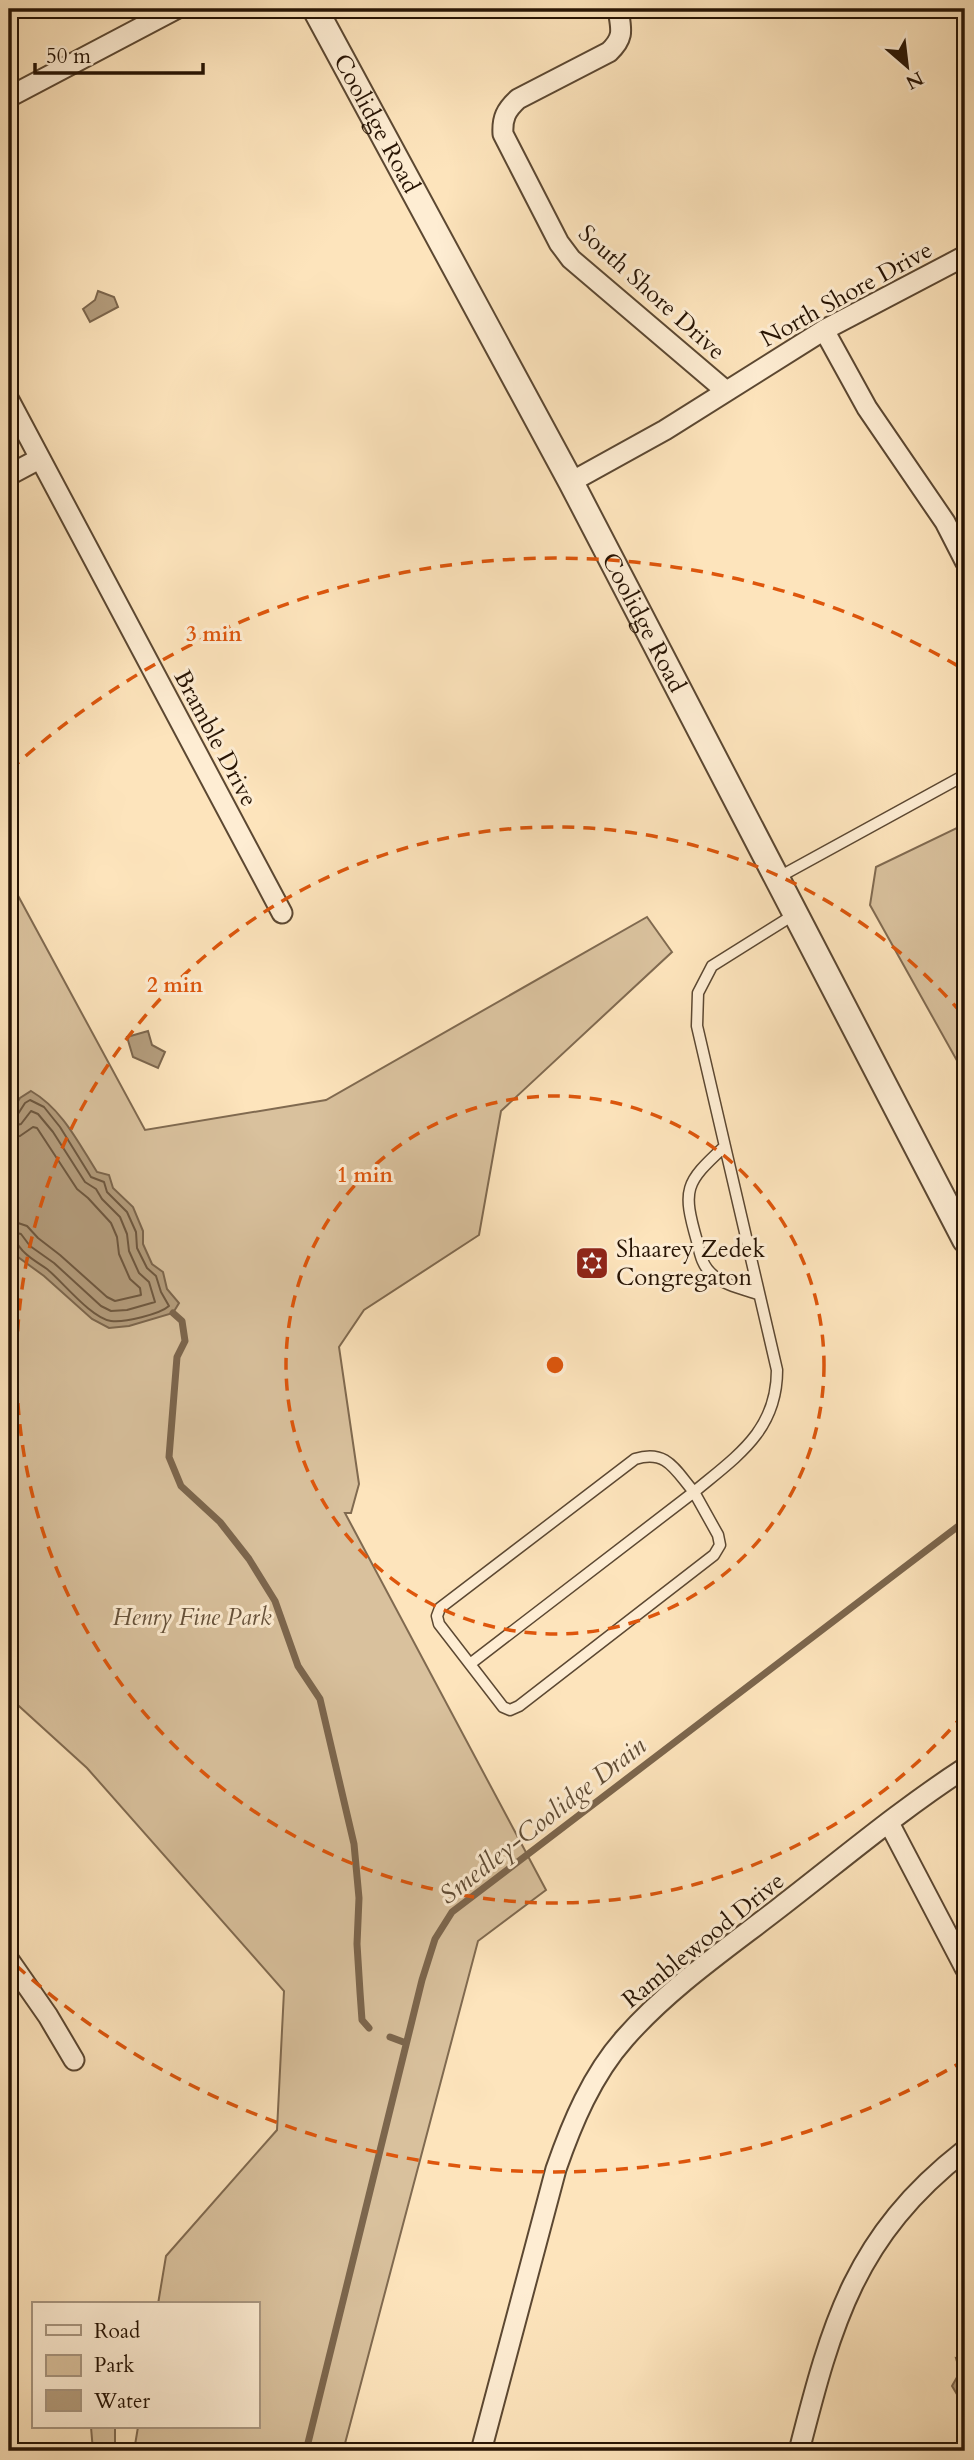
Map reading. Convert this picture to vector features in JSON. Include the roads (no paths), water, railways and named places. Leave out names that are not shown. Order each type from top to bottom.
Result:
[{"type":"street","points":[[9,97],[176,9]]},
{"type":"street","name":"Coolidge Road","points":[[316,9],[570,482],[965,1240]]},
{"type":"street","name":"South Shore Drive","points":[[618,9],[621,33],[617,44],[609,52],[518,99],[508,108],[502,120],[503,134],[559,243],[571,259],[726,391]]},
{"type":"street","name":"North Shore Drive","points":[[570,482],[665,430],[824,330],[965,256]]},
{"type":"street","points":[[824,330],[867,408],[945,522],[965,561]]},
{"type":"street","name":"Bramble Drive","points":[[9,400],[282,913]]},
{"type":"street","points":[[9,475],[39,459]]},
{"type":"street","name":"Ramblewood Drive","points":[[481,2451],[556,2169],[569,2131],[589,2090],[623,2039],[681,1984],[965,1768]]},
{"type":"street","points":[[890,1823],[965,1968]]},
{"type":"street","points":[[9,1960],[74,2060]]},
{"type":"street","points":[[799,2451],[837,2316],[869,2253],[918,2190],[965,2150]]},
{"type":"lane","points":[[778,878],[965,775]]},
{"type":"lane","points":[[470,1664],[694,1492],[757,1436],[771,1412],[777,1391],[777,1370],[697,1026],[698,993],[712,966],[795,913]]},
{"type":"lane","points":[[724,1147],[697,1172],[688,1190],[688,1209],[703,1263],[719,1279],[758,1294]]},
{"type":"lane","points":[[650,1455],[666,1459],[694,1492],[718,1535],[720,1545],[714,1555],[519,1706],[510,1710],[503,1707],[439,1624],[437,1616],[440,1608],[635,1459],[650,1455]]},
{"type":"water","points":[[98,291],[114,297],[118,307],[90,322],[83,309],[95,300]]},
{"type":"water","points":[[148,1031],[152,1045],[165,1052],[158,1068],[133,1057],[127,1037]]},
{"type":"water","points":[[31,1091],[52,1107],[97,1172],[109,1175],[113,1188],[133,1207],[143,1231],[143,1244],[152,1264],[163,1272],[167,1289],[179,1303],[173,1313],[129,1326],[109,1328],[92,1319],[44,1276],[18,1257],[9,1242],[9,1116],[20,1098]]},
{"type":"water","points":[[956,2358],[965,2360],[965,2397],[958,2396],[952,2386],[960,2372]]},
{"type":"waterway","points":[[173,1313],[182,1321],[185,1341],[177,1357],[169,1457],[181,1486],[220,1522],[249,1559],[275,1601],[298,1666],[320,1699],[354,1844],[359,1898],[357,1944],[362,2020],[369,2028]]},
{"type":"waterway","name":"Smedley-Coolidge Drain","points":[[306,2451],[422,1980],[435,1939],[452,1912],[965,1521]]},
{"type":"waterway","points":[[390,2037],[406,2043]]},
{"type":"place","name":"Shaarey Zedek Congregaton","points":[[592,1263]]},
{"type":"park label","name":"Henry Fine Park","points":[[192,1617]]}]
